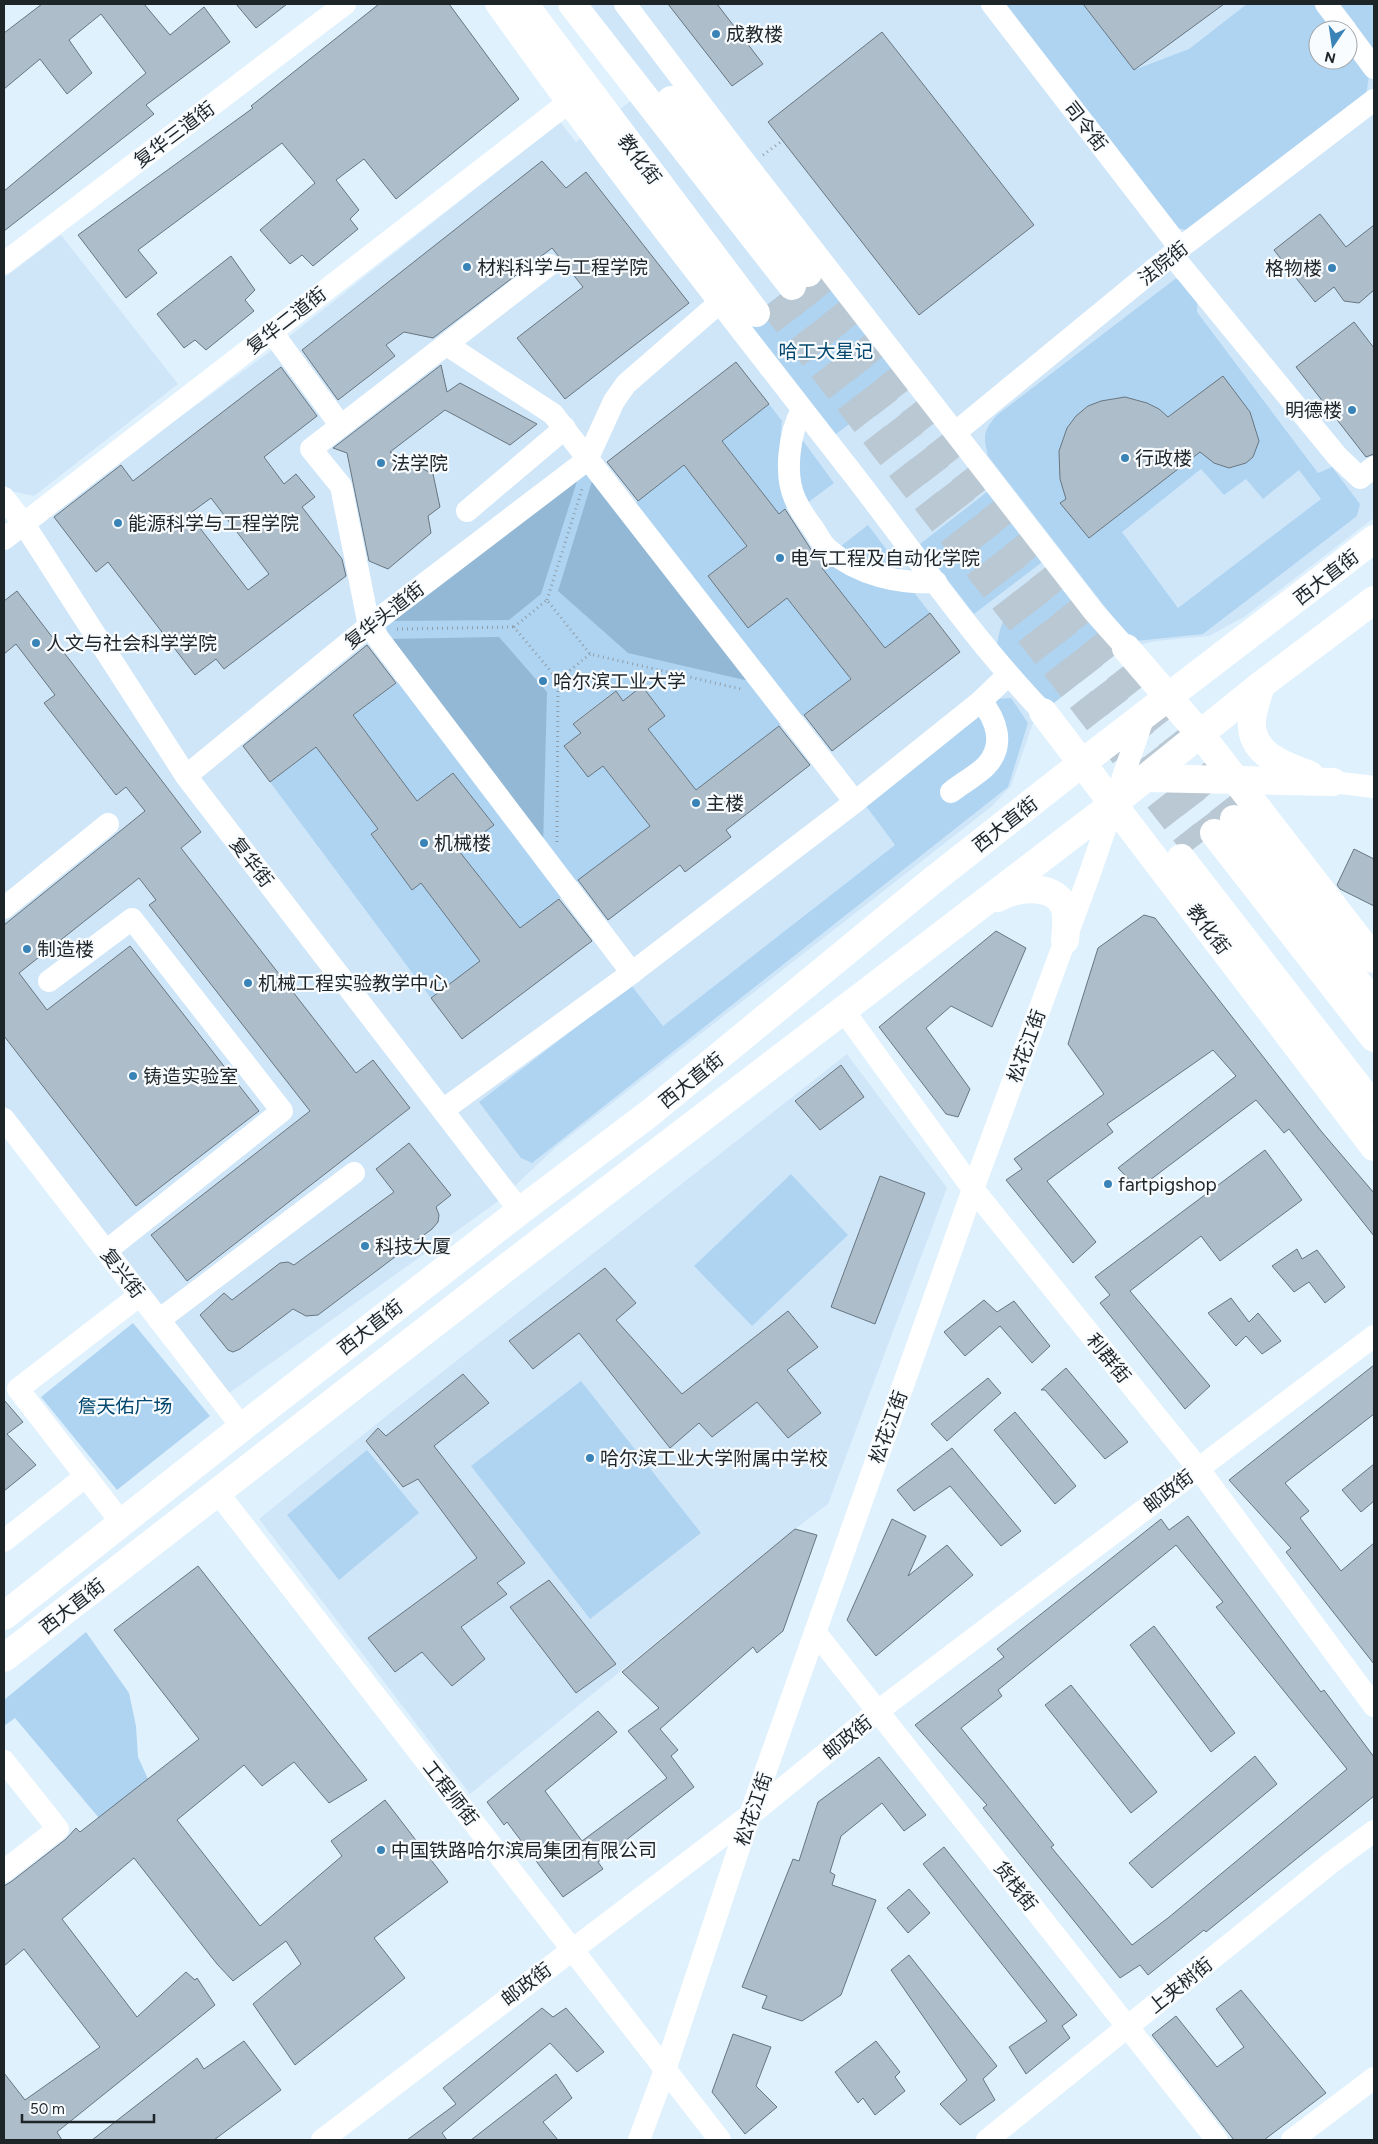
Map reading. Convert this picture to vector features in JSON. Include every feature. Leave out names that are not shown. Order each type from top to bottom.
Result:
[{"type":"main road","name":"教化街","points":[[524,4],[782,293]]},
{"type":"main road","name":"教化街","points":[[540,4],[782,293]]},
{"type":"main road","points":[[572,4],[782,293]]},
{"type":"main road","points":[[594,4],[782,293]]},
{"type":"main road","name":"西大直街","points":[[4,1616],[121,1522],[520,1210],[650,1113],[932,881],[1082,763],[1374,539]]},
{"type":"main road","name":"西大直街","points":[[4,1658],[218,1494],[511,1264],[844,1011],[1113,804],[1261,685],[1374,600]]},
{"type":"main road","points":[[1126,648],[1201,734],[1374,959]]},
{"type":"main road","points":[[1261,685],[1252,720],[1252,731],[1261,749],[1278,763],[1333,782]]},
{"type":"main road","name":"教化街","points":[[1043,712],[1374,1147]]},
{"type":"main road","points":[[1146,778],[1333,782]]},
{"type":"main road","name":"教化街","points":[[1206,839],[1374,1107]]},
{"type":"main road","points":[[1206,839],[1374,1004]]},
{"type":"main road","points":[[1206,839],[1374,1038]]},
{"type":"main road","points":[[1206,839],[1374,1080]]},
{"type":"main road","points":[[968,915],[1007,893],[1026,888],[1040,890],[1051,893],[1060,899],[1067,922],[1065,940]]},
{"type":"street","name":"复华三道街","points":[[4,264],[345,4]]},
{"type":"street","points":[[496,4],[719,303],[1008,675],[1043,712]]},
{"type":"street","points":[[624,4],[1094,612],[1126,648]]},
{"type":"street","name":"司令街","points":[[992,4],[1176,252],[1337,456],[1360,478],[1374,467]]},
{"type":"street","points":[[1326,4],[1338,20]]},
{"type":"street","points":[[1358,46],[1374,68]]},
{"type":"street","name":"法院街","points":[[956,432],[1176,252],[1374,100]]},
{"type":"street","name":"复华二道街","points":[[4,539],[568,102]]},
{"type":"street","points":[[549,266],[311,449],[341,486],[369,626],[632,973]]},
{"type":"street","points":[[587,460],[614,401],[626,384],[719,303]]},
{"type":"street","points":[[271,331],[341,426]]},
{"type":"street","points":[[447,345],[553,414],[587,460],[856,802]]},
{"type":"street","points":[[802,410],[794,424],[790,448],[790,471],[794,497],[803,515],[828,549],[853,566],[874,575],[919,583],[936,582]]},
{"type":"street","points":[[467,511],[565,428]]},
{"type":"street","name":"复华头道街","points":[[186,776],[369,626],[587,460]]},
{"type":"street","points":[[500,483],[524,508]]},
{"type":"street","name":"复华街","points":[[4,498],[24,524],[186,776],[520,1210]]},
{"type":"street","points":[[443,1110],[632,973],[856,802],[981,701],[1008,675]]},
{"type":"street","points":[[950,792],[986,766],[996,745],[996,724],[992,714],[981,701]]},
{"type":"street","name":"松花江街","points":[[639,2140],[666,2070],[750,1815],[1144,716]]},
{"type":"street","points":[[1333,782],[1374,787]]},
{"type":"street","points":[[4,908],[108,824]]},
{"type":"street","points":[[50,982],[132,919],[282,1111],[106,1250]]},
{"type":"street","name":"利群街","points":[[844,1011],[973,1189],[1198,1468],[1374,1706]]},
{"type":"street","name":"复兴街","points":[[4,1119],[242,1427]]},
{"type":"street","points":[[159,1320],[354,1173]]},
{"type":"street","points":[[121,1522],[18,1389],[140,1295]]},
{"type":"street","name":"邮政街","points":[[322,2140],[750,1815],[878,1712],[1374,1336]]},
{"type":"street","points":[[4,1540],[86,1476]]},
{"type":"street","name":"工程师街","points":[[218,1494],[720,2140]]},
{"type":"street","name":"货栈街","points":[[815,1632],[1216,2140]]},
{"type":"street","points":[[4,1761],[58,1829],[4,1871]]},
{"type":"street","name":"上夹树街","points":[[987,2140],[1332,1862],[1374,1831]]},
{"type":"street","points":[[1292,2140],[1374,2078]]},
{"type":"path","points":[[369,626],[387,630],[514,626],[547,600],[587,473],[587,460]]},
{"type":"path","points":[[547,600],[590,654],[774,696]]},
{"type":"path","points":[[514,626],[558,680],[556,872]]},
{"type":"path","points":[[558,680],[590,654]]},
{"type":"shaded area","name":"哈尔滨工业大学","points":[[556,4],[1374,4],[1374,518],[1244,617],[1209,636],[1156,641],[1126,648],[1112,657],[1046,709],[1033,723],[1011,786],[991,807],[556,1147],[500,1200],[225,1396],[4,1105],[4,545],[272,350],[560,122],[576,142],[632,100]]},
{"type":"shaded area","points":[[61,235],[178,384],[34,496],[10,491],[4,484],[4,278]]},
{"type":"shaded area","points":[[579,475],[541,594],[509,620],[386,621]]},
{"type":"shaded area","points":[[594,475],[762,684],[628,653],[558,591]]},
{"type":"shaded area","points":[[499,637],[547,692],[543,848],[388,639]]},
{"type":"shaded area","name":"哈尔滨工业大学附属中学校","points":[[847,1054],[947,1188],[828,1504],[470,1794],[259,1519],[390,1413]]},
{"type":"green space","points":[[996,4],[1083,4],[1134,70],[1189,49],[1247,4],[1315,4],[1327,20],[1308,20],[1308,70],[1358,70],[1358,61],[1369,76],[1366,96],[1187,230],[1168,226]]},
{"type":"green space","points":[[1337,4],[1374,4],[1374,56],[1358,34],[1358,20],[1348,20]]},
{"type":"green space","name":"哈工大星记","points":[[817,266],[906,380],[835,435],[746,321]]},
{"type":"green space","points":[[1175,279],[1186,280],[1198,289],[1197,312],[1318,473],[1332,467],[1360,504],[1357,516],[1203,634],[1136,641],[1126,634],[988,456],[985,434],[997,415]],"holes":[[[1201,469],[1224,495],[1246,479],[1263,499],[1299,470],[1321,499],[1178,608],[1122,532]]]},
{"type":"green space","points":[[769,404],[782,421],[779,456],[787,508],[779,514],[722,441]]},
{"type":"green space","points":[[801,438],[834,483],[806,504],[799,474]]},
{"type":"green space","points":[[684,465],[747,546],[708,576],[748,628],[787,598],[851,679],[800,718],[635,503]]},
{"type":"green space","points":[[587,473],[788,719],[688,797],[687,779],[648,729],[665,716],[642,686],[623,701],[615,691],[573,723],[581,733],[588,777],[603,766],[642,816],[658,820],[572,885],[388,639],[386,621]]},
{"type":"green space","points":[[992,488],[1045,560],[974,614],[920,544]]},
{"type":"green space","points":[[868,525],[905,574],[871,564],[848,552],[841,546]]},
{"type":"green space","points":[[829,562],[913,591],[930,613],[885,648],[822,568]]},
{"type":"green space","points":[[1047,589],[1068,591],[1113,651],[1112,657],[1050,706],[997,645],[1006,615],[1018,601],[1026,596]]},
{"type":"green space","points":[[402,679],[567,893],[520,928],[459,851],[494,825],[453,773],[417,801],[353,715]]},
{"type":"green space","points":[[1011,698],[1028,723],[1008,787],[532,1163],[521,1158],[479,1102],[631,985],[663,1026],[895,845],[866,806],[995,699]]},
{"type":"green space","points":[[316,747],[378,829],[371,835],[412,890],[421,883],[480,961],[431,998],[270,782]]},
{"type":"green space","points":[[791,1174],[848,1235],[752,1326],[694,1266]]},
{"type":"green space","name":"詹天佑广场","points":[[133,1323],[210,1416],[117,1490],[41,1397]]},
{"type":"green space","points":[[581,1381],[701,1533],[590,1619],[471,1466]]},
{"type":"green space","points":[[367,1450],[419,1513],[339,1580],[287,1515]]},
{"type":"green space","points":[[86,1632],[129,1693],[136,1726],[138,1757],[148,1779],[99,1818],[15,1718],[4,1726],[4,1700]]},
{"type":"building","points":[[42,4],[144,4],[170,35],[204,7],[230,42],[146,105],[154,114],[4,231],[4,191],[146,73],[101,14],[69,40],[92,73],[67,94],[40,59],[4,89],[4,33]]},
{"type":"building","points":[[236,4],[287,4],[256,28]]},
{"type":"building","points":[[379,4],[449,4],[519,99],[396,199],[364,159],[336,180],[359,210],[350,219],[358,229],[313,266],[302,255],[290,264],[260,230],[315,183],[282,143],[138,250],[157,273],[126,298],[78,235],[253,108],[251,106]]},
{"type":"building","name":"成教楼","points":[[668,4],[717,4],[763,64],[732,86]]},
{"type":"building","points":[[1083,4],[1224,4],[1134,70]]},
{"type":"building","points":[[882,32],[1034,225],[919,315],[768,122]]},
{"type":"building","name":"材料科学与工程学院","points":[[542,161],[566,188],[586,172],[689,303],[565,399],[517,338],[583,287],[552,248],[433,338],[404,332],[386,345],[395,356],[338,400],[302,350]]},
{"type":"building","name":"格物楼","points":[[1320,214],[1346,247],[1374,225],[1374,290],[1359,303],[1344,301],[1334,287],[1315,302],[1274,250]]},
{"type":"building","points":[[231,256],[255,290],[245,300],[254,311],[206,350],[195,340],[184,348],[157,314]]},
{"type":"building","name":"明德楼","points":[[1354,322],[1374,348],[1374,454],[1366,457],[1296,367]]},
{"type":"building","points":[[736,362],[769,404],[722,441],[779,514],[785,509],[812,551],[826,564],[822,568],[885,648],[930,613],[960,652],[832,751],[804,715],[851,679],[787,598],[748,628],[708,576],[747,546],[684,465],[638,501],[607,462]]},
{"type":"building","name":"法学院","points":[[441,365],[447,392],[460,383],[537,424],[510,445],[445,410],[390,452],[433,474],[440,507],[428,516],[431,533],[388,569],[369,561],[347,453],[333,448]]},
{"type":"building","name":"能源科学与工程学院","points":[[281,367],[317,416],[264,457],[284,484],[296,474],[315,497],[302,507],[342,559],[346,576],[224,669],[216,659],[195,675],[108,562],[96,572],[54,517],[121,465],[133,481]],"holes":[[[211,498],[269,574],[248,590],[189,514]]]},
{"type":"building","name":"行政楼","points":[[1223,376],[1250,412],[1259,441],[1253,457],[1246,463],[1229,468],[1214,463],[1200,452],[1089,538],[1060,503],[1066,499],[1060,479],[1059,451],[1067,428],[1076,416],[1088,406],[1101,401],[1125,397],[1147,403],[1159,409],[1168,417]]},
{"type":"building","points":[[17,591],[201,832],[181,848],[356,1073],[373,1060],[410,1108],[187,1281],[151,1235],[310,1111],[149,905],[156,900],[139,878],[19,973],[47,1010],[130,946],[259,1111],[136,1206],[4,1036],[4,925],[145,811],[126,787],[116,795],[44,703],[55,695],[16,644],[4,654],[4,601]]},
{"type":"building","name":"机械楼","points":[[367,645],[396,683],[353,715],[417,801],[453,773],[494,825],[459,851],[520,928],[559,899],[592,941],[462,1039],[431,998],[480,961],[421,883],[412,890],[371,834],[378,829],[316,747],[270,782],[243,746]]},
{"type":"building","name":"主楼","points":[[642,686],[665,716],[648,729],[696,790],[779,726],[810,765],[726,830],[731,837],[685,872],[680,865],[608,920],[578,880],[650,826],[603,766],[588,777],[564,746],[581,733],[573,724],[616,691],[623,701]]},
{"type":"building","points":[[1354,849],[1374,859],[1374,906],[1340,889],[1337,885]]},
{"type":"building","points":[[1144,915],[1155,918],[1321,1131],[1374,1193],[1374,1236],[1289,1129],[1284,1133],[1256,1100],[1138,1189],[1118,1168],[1236,1076],[1213,1050],[1107,1124],[1113,1132],[1047,1181],[1096,1242],[1073,1263],[1006,1180],[1022,1169],[1014,1159],[1104,1094],[1068,1044],[1098,948]]},
{"type":"building","points":[[996,931],[1026,948],[992,1027],[951,1006],[926,1028],[970,1089],[958,1117],[946,1114],[879,1027]]},
{"type":"building","points":[[841,1065],[864,1097],[820,1130],[795,1101]]},
{"type":"building","name":"科技大厦","points":[[409,1143],[451,1195],[436,1207],[439,1215],[438,1222],[432,1229],[318,1315],[306,1316],[293,1309],[240,1349],[233,1352],[228,1350],[200,1315],[224,1293],[232,1300],[280,1263],[288,1262],[294,1265],[394,1192],[376,1169]]},
{"type":"building","points":[[1265,1150],[1302,1200],[1220,1261],[1201,1236],[1130,1291],[1210,1386],[1185,1409],[1100,1303],[1110,1295],[1095,1277]]},
{"type":"building","points":[[880,1176],[925,1193],[875,1324],[831,1307]]},
{"type":"building","points":[[1297,1249],[1302,1259],[1317,1250],[1345,1287],[1325,1303],[1309,1282],[1294,1292],[1272,1266]]},
{"type":"building","points":[[605,1268],[636,1303],[616,1320],[682,1394],[788,1311],[818,1347],[787,1370],[821,1413],[788,1438],[757,1402],[712,1437],[699,1423],[670,1448],[579,1333],[533,1369],[509,1341]]},
{"type":"building","points":[[1231,1298],[1249,1322],[1258,1313],[1281,1341],[1262,1354],[1246,1336],[1236,1346],[1208,1313]]},
{"type":"building","points":[[984,1300],[997,1312],[1014,1301],[1050,1346],[1032,1363],[1000,1326],[965,1356],[944,1332]]},
{"type":"building","points":[[1374,1365],[1374,1414],[1285,1483],[1309,1511],[1300,1518],[1341,1571],[1374,1543],[1374,1664],[1286,1552],[1291,1548],[1229,1480]]},
{"type":"building","points":[[1066,1368],[1128,1442],[1105,1459],[1045,1390],[1041,1390]]},
{"type":"building","points":[[463,1374],[489,1403],[434,1446],[525,1563],[497,1583],[507,1594],[461,1627],[485,1659],[452,1686],[422,1652],[395,1672],[368,1638],[477,1558],[418,1479],[403,1487],[366,1441],[378,1428],[386,1436]]},
{"type":"building","points":[[988,1378],[1001,1393],[947,1441],[931,1424]]},
{"type":"building","points":[[4,1400],[23,1422],[7,1434],[36,1465],[4,1491]]},
{"type":"building","points":[[1015,1412],[1076,1486],[1055,1504],[994,1430]]},
{"type":"building","points":[[952,1448],[1021,1531],[1001,1546],[950,1486],[914,1511],[897,1490]]},
{"type":"building","points":[[1374,1464],[1374,1501],[1361,1512],[1342,1490]]},
{"type":"building","points":[[1188,1516],[1321,1692],[1324,1690],[1374,1757],[1374,1796],[1206,1932],[1204,1930],[1148,1975],[1140,1965],[1120,1978],[983,1808],[987,1805],[915,1725],[1004,1657],[997,1649],[1161,1519],[1169,1530]],"holes":[[[1176,1545],[1223,1602],[1216,1607],[1347,1769],[1168,1918],[1132,1945],[1051,1847],[1054,1845],[961,1728],[1002,1696],[998,1690]]]},
{"type":"building","points":[[892,1519],[926,1536],[908,1576],[947,1545],[973,1575],[876,1656],[847,1620]]},
{"type":"building","points":[[795,1529],[817,1535],[783,1631],[757,1653],[753,1647],[660,1729],[678,1750],[671,1756],[694,1787],[598,1862],[603,1869],[563,1897],[507,1822],[504,1825],[487,1802],[598,1711],[617,1732],[545,1791],[582,1841],[667,1778],[628,1731],[659,1708],[622,1672]]},
{"type":"building","name":"中国铁路哈尔滨局集团有限公司","points":[[198,1566],[367,1780],[329,1803],[294,1762],[262,1786],[244,1765],[177,1820],[260,1926],[342,1856],[331,1841],[385,1800],[448,1882],[374,1938],[405,1978],[295,2065],[253,2004],[301,1964],[286,1941],[233,1981],[217,1964],[134,1858],[62,1919],[137,2017],[186,1972],[195,1980],[197,1978],[215,2005],[57,2132],[62,2140],[4,2140],[4,2073],[25,2100],[100,2047],[24,1949],[4,1966],[4,1886],[66,1839],[76,1828],[80,1832],[199,1739],[114,1630]]},
{"type":"building","points":[[549,1580],[616,1664],[576,1693],[510,1607]]},
{"type":"building","points":[[1154,1626],[1235,1733],[1211,1752],[1130,1645]]},
{"type":"building","points":[[1071,1685],[1157,1792],[1131,1813],[1045,1705]]},
{"type":"building","points":[[1255,1756],[1277,1784],[1152,1888],[1129,1863]]},
{"type":"building","points":[[879,1757],[926,1815],[904,1831],[882,1803],[841,1836],[830,1872],[835,1875],[832,1885],[876,1900],[841,1995],[802,2021],[762,2008],[767,1996],[742,1987],[793,1859],[799,1861],[818,1802]]},
{"type":"building","points":[[944,1847],[1077,2015],[1062,2026],[1070,2038],[1026,2074],[1009,2047],[1047,2021],[923,1864]]},
{"type":"building","points":[[909,1889],[930,1913],[908,1933],[887,1908]]},
{"type":"building","points":[[909,1955],[997,2066],[983,2079],[995,2100],[960,2125],[940,2104],[967,2080],[891,1970]]},
{"type":"building","points":[[1241,1990],[1326,2093],[1264,2140],[1234,2140],[1152,2035],[1176,2016],[1217,2067],[1244,2047],[1216,2009]]},
{"type":"building","points":[[542,2008],[553,2017],[566,2008],[604,2052],[577,2072],[550,2043],[442,2133],[447,2140],[407,2140],[456,2104],[443,2088]]},
{"type":"building","points":[[733,2034],[771,2047],[756,2086],[777,2107],[745,2134],[712,2092]]},
{"type":"building","points":[[244,2041],[281,2090],[214,2140],[92,2140],[197,2058],[204,2069]]},
{"type":"building","points":[[876,2041],[900,2072],[895,2077],[905,2091],[875,2115],[863,2098],[858,2103],[835,2072]]},
{"type":"building","points":[[556,2074],[572,2098],[543,2122],[558,2140],[471,2140]]},
{"type":"tunnel","points":[[808,273],[1234,819]]},
{"type":"tunnel","points":[[792,286],[1214,833]]},
{"type":"tunnel","points":[[771,302],[1196,847]]},
{"type":"place","name":"成教楼","points":[[716,34]]},
{"type":"place","name":"材料科学与工程学院","points":[[467,267]]},
{"type":"place","name":"格物楼","points":[[1332,268]]},
{"type":"place","name":"明德楼","points":[[1352,410]]},
{"type":"place","name":"行政楼","points":[[1125,458]]},
{"type":"place","name":"法学院","points":[[381,463]]},
{"type":"place","name":"能源科学与工程学院","points":[[118,523]]},
{"type":"place","name":"电气工程及自动化学院","points":[[780,558]]},
{"type":"place","name":"人文与社会科学学院","points":[[36,643]]},
{"type":"place","name":"哈尔滨工业大学","points":[[543,681]]},
{"type":"place","name":"主楼","points":[[696,803]]},
{"type":"place","name":"机械楼","points":[[424,843]]},
{"type":"place","name":"制造楼","points":[[27,949]]},
{"type":"place","name":"机械工程实验教学中心","points":[[248,983]]},
{"type":"place","name":"铸造实验室","points":[[133,1076]]},
{"type":"place","name":"fartpigshop","points":[[1108,1184]]},
{"type":"place","name":"科技大厦","points":[[365,1246]]},
{"type":"place","name":"哈尔滨工业大学附属中学校","points":[[590,1458]]},
{"type":"place","name":"中国铁路哈尔滨局集团有限公司","points":[[381,1850]]}]
